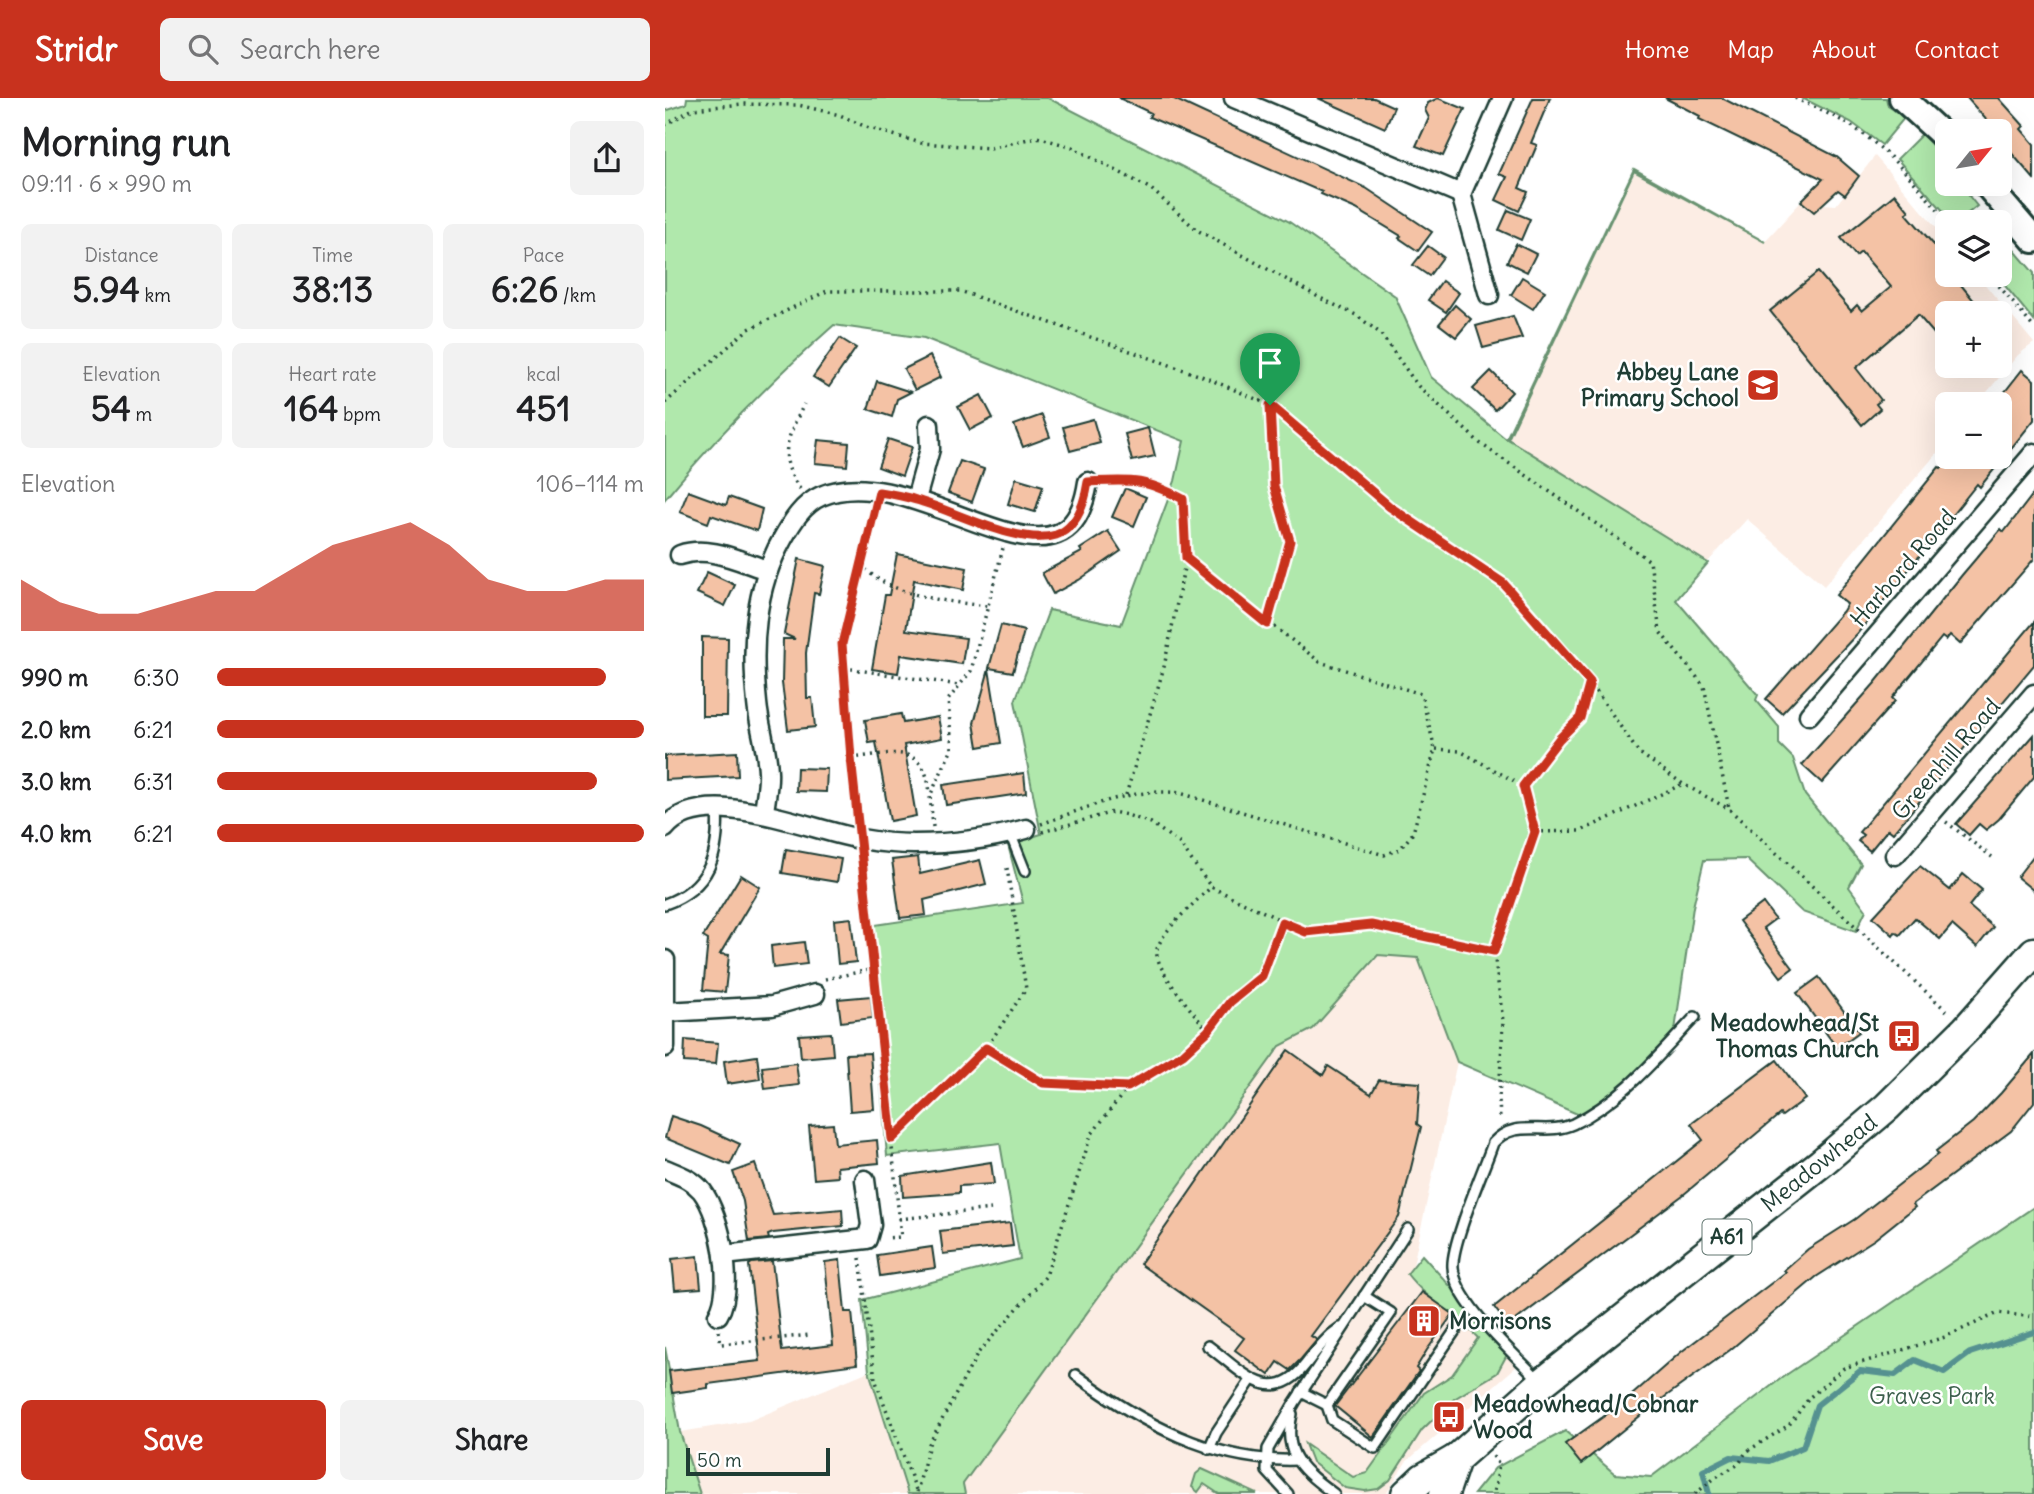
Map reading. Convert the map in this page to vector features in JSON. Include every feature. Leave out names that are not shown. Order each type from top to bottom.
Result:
[{"type":"highway","name":"Meadowhead","points":[[1406,1494],[1423,1478],[1456,1459],[1542,1382],[1821,1163],[1887,1107],[1966,1030],[2034,953]]},
{"type":"highway","name":"Meadowhead","points":[[1444,1494],[1456,1459]]},
{"type":"main road","points":[[1902,98],[1935,128]]},
{"type":"main road","points":[[1996,196],[2034,240]]},
{"type":"street","points":[[1234,98],[1461,194]]},
{"type":"street","points":[[1489,295],[1461,194],[1503,98]]},
{"type":"street","points":[[916,499],[930,449],[929,425]]},
{"type":"street","name":"Harbord Road","points":[[1809,715],[2034,453]]},
{"type":"street","points":[[764,813],[768,772],[757,704],[754,654],[756,609],[767,570],[789,526],[810,503],[838,490],[879,492],[916,499],[1007,531],[1041,537],[1058,534],[1081,511],[1088,482]]},
{"type":"street","points":[[680,555],[700,551],[718,554],[767,570]]},
{"type":"street","name":"Greenhill Road","points":[[1895,855],[2034,694]]},
{"type":"street","points":[[666,824],[689,812],[717,809],[764,813],[861,839],[935,843],[1012,833]]},
{"type":"street","points":[[665,962],[665,1047]]},
{"type":"street","points":[[666,1012],[772,1006],[814,995]]},
{"type":"street","points":[[665,1169],[690,1180],[701,1190],[714,1215],[724,1255],[727,1294],[718,1315]]},
{"type":"street","points":[[724,1255],[863,1240],[871,1225],[865,1180]]},
{"type":"lane","points":[[665,904],[682,898],[701,880],[715,858],[719,836],[717,809]]},
{"type":"lane","points":[[1012,833],[1025,871]]},
{"type":"lane","points":[[1542,1382],[1465,1298],[1452,1265],[1457,1243],[1493,1143],[1501,1134],[1517,1128],[1554,1130],[1573,1124],[1619,1096],[1695,1017]]},
{"type":"lane","points":[[1287,1494],[1271,1478],[1265,1461],[1268,1449],[1301,1392],[1408,1229]]},
{"type":"lane","points":[[1327,1405],[1391,1313],[1364,1296]]},
{"type":"lane","points":[[1301,1392],[1327,1405],[1332,1420],[1375,1448],[1459,1325]]},
{"type":"lane","points":[[1207,1346],[1251,1380],[1277,1385],[1294,1379],[1329,1335],[1344,1326]]},
{"type":"lane","points":[[1076,1376],[1114,1403],[1209,1449],[1265,1461],[1297,1460]]},
{"type":"lane","points":[[1209,1449],[1216,1433],[1251,1380]]},
{"type":"lane","points":[[1295,1402],[1288,1431],[1297,1460],[1311,1477],[1334,1494]]},
{"type":"path","points":[[1795,98],[1849,125],[1880,148],[1937,210]]},
{"type":"path","points":[[665,125],[693,109],[742,104],[798,105],[840,115],[866,127],[921,144],[990,148],[1037,137],[1072,146],[1151,189],[1198,230],[1320,299],[1356,315],[1380,333],[1418,386],[1481,444],[1650,561],[1660,632],[1704,686],[1729,808]]},
{"type":"path","points":[[2000,287],[2034,328]]},
{"type":"path","points":[[665,403],[747,330],[827,291],[960,290],[1204,377],[1270,405],[1390,507],[1503,583],[1590,682],[1638,752],[1683,783],[1729,808],[1966,1030]]},
{"type":"path","points":[[804,404],[786,451],[787,471],[810,503]]},
{"type":"path","points":[[1267,624],[1290,541],[1274,486],[1270,405]]},
{"type":"path","points":[[1088,482],[1130,480],[1152,483],[1183,499],[1186,558],[1164,667],[1126,795]]},
{"type":"path","points":[[879,492],[842,644],[851,758],[901,1237],[863,1240],[875,1379],[917,1493]]},
{"type":"path","points":[[930,796],[952,749],[948,701],[971,671],[1007,531]]},
{"type":"path","points":[[1012,833],[1126,795],[1159,790],[1180,793],[1384,855],[1400,849],[1413,833],[1436,749],[1422,694],[1320,662],[1267,624],[1186,558]]},
{"type":"path","points":[[860,563],[877,582],[938,601],[988,606]]},
{"type":"path","points":[[844,668],[960,685]]},
{"type":"path","points":[[1523,786],[1559,739],[1580,718],[1590,682]]},
{"type":"path","points":[[1436,749],[1460,751],[1523,786],[1535,832],[1494,951],[1503,1021],[1499,1098],[1501,1134]]},
{"type":"path","points":[[851,758],[902,753],[913,755],[928,776],[935,843]]},
{"type":"path","points":[[1535,832],[1581,831],[1683,783]]},
{"type":"path","points":[[1012,833],[1041,832],[1113,811],[1151,823],[1179,843],[1211,887],[1306,932],[1371,925],[1494,951]]},
{"type":"path","points":[[1933,812],[1992,857]]},
{"type":"path","points":[[892,1139],[986,1048],[1026,989],[1012,885],[1012,833]]},
{"type":"path","points":[[1208,1031],[1158,964],[1157,949],[1174,925],[1211,887]]},
{"type":"path","points":[[917,1493],[933,1434],[978,1353],[1046,1276],[1091,1135],[1128,1087],[1183,1054],[1208,1031],[1230,1002],[1262,976],[1282,922]]},
{"type":"path","points":[[814,995],[812,982],[874,969]]},
{"type":"path","points":[[986,1048],[1043,1083],[1128,1087]]},
{"type":"path","points":[[899,1219],[991,1209]]},
{"type":"path","points":[[1696,1492],[1739,1464],[1746,1452],[1789,1425],[1810,1397],[1844,1368],[1945,1337],[1998,1313],[2034,1317]]},
{"type":"path","points":[[718,1315],[721,1344],[811,1335]]},
{"type":"path","points":[[1480,1437],[1499,1465],[1494,1494]]},
{"type":"shaded area","name":"Abbey Lane Primary School","points":[[1875,156],[1935,226],[1935,287],[1987,287],[1999,301],[1935,301],[1935,378],[1999,378],[1987,392],[1935,392],[1935,455],[1824,586],[1747,519],[1707,563],[1508,439],[1635,171],[1765,241],[1810,192],[1823,204],[1836,205]]},
{"type":"shaded area","name":"Abbey Lane Primary School","points":[[2012,317],[2034,343],[2012,362]]},
{"type":"shaded area","points":[[1379,955],[1418,958],[1457,1062],[1413,1265],[1460,1319],[1517,1366],[1406,1462],[1386,1494],[965,1494],[963,1484],[1280,1046],[1313,1029]]},
{"type":"shaded area","points":[[869,1371],[908,1494],[700,1494],[680,1432],[749,1421]]},
{"type":"green space","points":[[687,98],[1048,98],[1288,221],[1395,296],[1431,377],[1506,439],[1634,169],[1765,242],[1634,171],[1508,439],[1708,563],[1676,600],[1758,695],[1756,700],[1779,727],[1779,744],[1793,758],[1805,795],[1861,864],[1849,887],[1866,910],[1856,931],[1802,912],[1746,859],[1704,860],[1693,907],[1673,1044],[1582,1116],[1457,1062],[1418,958],[1378,955],[1313,1029],[1280,1046],[963,1484],[965,1494],[908,1494],[869,1371],[862,1300],[1020,1259],[1000,1143],[887,1156],[868,926],[1023,903],[1008,845],[1041,834],[1015,701],[1049,610],[1121,625],[1175,481],[1184,441],[924,338],[834,325],[746,409],[665,499],[665,111],[686,104]]},
{"type":"green space","points":[[1802,98],[1886,98],[1888,106],[1905,117],[1882,145],[1851,122]]},
{"type":"green space","points":[[1922,134],[1935,148],[1935,196],[1969,196],[1977,206],[1972,210],[1942,210],[1897,159]]},
{"type":"green space","points":[[2012,247],[2034,273],[2034,321],[2006,287],[2012,287]]},
{"type":"green space","name":"Graves Park","points":[[2034,1207],[2034,1494],[1474,1494],[1495,1468],[1565,1431],[1615,1474],[1651,1477],[1783,1377]]},
{"type":"green space","points":[[1422,1255],[1509,1351],[1497,1373],[1454,1399],[1422,1430],[1390,1480],[1378,1489],[1365,1491],[1345,1488],[1312,1462],[1305,1444],[1353,1477],[1367,1473],[1424,1393],[1452,1375],[1478,1338],[1407,1274]]},
{"type":"green space","points":[[665,1347],[680,1432],[700,1494],[665,1494]]},
{"type":"green space","points":[[1202,1469],[1257,1494],[1219,1494],[1204,1484],[1198,1492],[1192,1487],[1196,1474]]},
{"type":"building","points":[[1119,98],[1172,98],[1366,188],[1432,232],[1418,251],[1399,238],[1401,236],[1356,209],[1149,117],[1151,113]]},
{"type":"building","points":[[1318,98],[1374,98],[1394,107],[1385,128]]},
{"type":"building","points":[[1438,98],[1465,109],[1443,156],[1416,146],[1429,118],[1425,110],[1428,103]]},
{"type":"building","points":[[1533,98],[1550,98],[1531,143],[1537,145],[1519,188],[1528,192],[1519,211],[1496,200],[1507,177],[1499,174]]},
{"type":"building","points":[[1665,98],[1722,98],[1837,157],[1859,176],[1845,195],[1838,190],[1814,212],[1801,201],[1823,179],[1699,119],[1700,116]]},
{"type":"building","points":[[1967,98],[1999,98],[2024,126],[2021,129],[2034,144],[2034,179],[2013,155],[2013,119],[1985,119]]},
{"type":"building","points":[[1895,194],[1909,211],[1906,213],[1935,246],[1935,287],[1963,287],[1974,301],[1935,301],[1935,335],[1918,315],[1856,368],[1881,400],[1876,404],[1880,409],[1862,425],[1770,311],[1818,272],[1851,311],[1857,305],[1862,311],[1891,287],[1861,252],[1856,256],[1841,238]]},
{"type":"building","points":[[1508,210],[1530,219],[1521,240],[1499,230]]},
{"type":"building","points":[[1516,244],[1536,254],[1527,272],[1507,262]]},
{"type":"building","points":[[1428,246],[1443,257],[1429,276],[1413,265]]},
{"type":"building","points":[[1522,277],[1545,291],[1533,309],[1511,295]]},
{"type":"building","points":[[1442,281],[1459,293],[1446,312],[1428,300]]},
{"type":"building","points":[[1455,305],[1471,319],[1456,337],[1439,324]]},
{"type":"building","points":[[1513,316],[1522,338],[1483,348],[1476,326]]},
{"type":"building","points":[[840,338],[856,348],[829,387],[813,377]]},
{"type":"building","points":[[930,356],[941,377],[915,390],[904,369]]},
{"type":"building","points":[[2022,370],[2034,380],[2034,420],[2012,447],[2012,392],[2005,392]]},
{"type":"building","points":[[1491,371],[1512,392],[1495,410],[1473,389]]},
{"type":"building","points":[[877,381],[911,392],[897,399],[892,417],[868,409]]},
{"type":"building","points":[[981,395],[993,418],[970,430],[958,407]]},
{"type":"building","points":[[1042,415],[1050,437],[1023,447],[1014,425]]},
{"type":"building","points":[[1093,419],[1100,443],[1070,451],[1063,427]]},
{"type":"building","points":[[1148,428],[1155,456],[1132,461],[1125,434]]},
{"type":"building","points":[[888,439],[912,447],[902,476],[878,467]]},
{"type":"building","points":[[818,440],[849,443],[847,466],[815,463]]},
{"type":"building","points":[[960,461],[984,469],[972,502],[948,493]]},
{"type":"building","points":[[1937,469],[1995,469],[1980,487],[1977,484],[1857,634],[1782,713],[1766,699],[1843,611],[1847,604],[1836,595]]},
{"type":"building","points":[[1016,478],[1043,486],[1035,512],[1008,504]]},
{"type":"building","points":[[1125,488],[1146,497],[1134,526],[1112,517]]},
{"type":"building","points":[[688,491],[726,505],[729,497],[762,509],[757,531],[711,515],[708,523],[680,512]]},
{"type":"building","points":[[2034,493],[2034,559],[1960,644],[1950,635],[1946,640],[1942,637],[1892,698],[1895,701],[1822,783],[1802,765],[1875,683],[2001,529],[2004,532]]},
{"type":"building","points":[[1108,531],[1121,551],[1053,594],[1042,573],[1082,552],[1080,549]]},
{"type":"building","points":[[897,554],[967,568],[963,590],[914,580],[906,630],[966,638],[962,664],[901,655],[898,673],[872,669],[885,595],[889,595]]},
{"type":"building","points":[[799,559],[825,566],[819,594],[814,593],[806,653],[807,698],[812,698],[815,727],[788,730],[782,683],[783,639],[795,639],[784,634]]},
{"type":"building","points":[[707,572],[735,585],[725,606],[697,593]]},
{"type":"building","points":[[2034,622],[2034,665],[1893,833],[1888,829],[1870,851],[1858,841],[1863,835],[1859,832]]},
{"type":"building","points":[[1001,625],[1024,631],[1013,672],[989,668]]},
{"type":"building","points":[[702,637],[728,638],[727,716],[702,716]]},
{"type":"building","points":[[989,669],[1001,743],[978,747],[974,723]]},
{"type":"building","points":[[901,714],[903,723],[938,717],[942,738],[904,745],[916,816],[890,821],[876,742],[869,743],[865,720]]},
{"type":"building","points":[[2034,735],[2034,777],[1999,819],[1986,830],[1979,824],[1969,835],[1956,824]]},
{"type":"building","points":[[737,752],[738,776],[665,780],[665,756]]},
{"type":"building","points":[[797,768],[827,769],[826,792],[796,791]]},
{"type":"building","points":[[1024,773],[1026,793],[946,805],[943,785]]},
{"type":"building","points":[[786,849],[841,859],[837,882],[782,873]]},
{"type":"building","points":[[2034,855],[2034,891],[2017,877]]},
{"type":"building","points":[[918,857],[920,874],[980,860],[986,884],[924,900],[926,915],[900,918],[892,860]]},
{"type":"building","points":[[1920,866],[1950,890],[1963,874],[1982,890],[1969,906],[1993,927],[1977,947],[1952,925],[1940,939],[1915,918],[1900,935],[1895,932],[1893,935],[1873,917]]},
{"type":"building","points":[[741,875],[760,887],[720,954],[729,955],[725,992],[703,990],[708,940],[703,937]]},
{"type":"building","points":[[1763,903],[1775,919],[1763,928],[1793,968],[1781,977],[1739,921]]},
{"type":"building","points":[[851,918],[856,962],[838,964],[834,920]]},
{"type":"building","points":[[804,942],[807,964],[773,968],[771,946]]},
{"type":"building","points":[[1819,977],[1859,1032],[1837,1048],[1797,993]]},
{"type":"building","points":[[871,996],[873,1018],[841,1022],[838,999]]},
{"type":"building","points":[[831,1033],[833,1055],[801,1058],[799,1035]]},
{"type":"building","points":[[685,1040],[718,1043],[716,1064],[684,1062]]},
{"type":"building","points":[[1288,1050],[1323,1075],[1328,1066],[1371,1094],[1379,1080],[1420,1083],[1417,1124],[1421,1127],[1399,1217],[1311,1336],[1317,1340],[1290,1370],[1278,1362],[1269,1375],[1235,1350],[1244,1338],[1140,1264]]},
{"type":"building","points":[[870,1053],[874,1109],[850,1111],[846,1054]]},
{"type":"building","points":[[2034,1054],[2034,1102],[2011,1131],[1913,1204],[1915,1207],[1875,1239],[1816,1277],[1730,1350],[1651,1407],[1581,1464],[1565,1444],[1624,1402],[1681,1352],[1786,1272],[1784,1270],[1808,1249],[1855,1219],[1938,1154],[1936,1151],[1973,1122]]},
{"type":"building","points":[[757,1056],[760,1079],[727,1084],[724,1061]]},
{"type":"building","points":[[1777,1060],[1805,1099],[1782,1116],[1780,1114],[1683,1195],[1508,1326],[1494,1307],[1703,1140],[1691,1124]]},
{"type":"building","points":[[796,1063],[799,1085],[765,1089],[762,1067]]},
{"type":"building","points":[[671,1116],[740,1144],[730,1165],[665,1138]]},
{"type":"building","points":[[833,1124],[835,1144],[877,1140],[879,1163],[837,1167],[838,1177],[814,1179],[809,1126]]},
{"type":"building","points":[[991,1162],[994,1184],[959,1186],[959,1193],[903,1197],[902,1176]]},
{"type":"building","points":[[755,1164],[773,1215],[842,1209],[843,1226],[773,1233],[768,1235],[769,1239],[749,1241],[743,1201],[733,1172]]},
{"type":"building","points":[[1010,1223],[1013,1246],[943,1254],[940,1231]]},
{"type":"building","points":[[932,1247],[935,1268],[880,1276],[877,1255]]},
{"type":"building","points":[[698,1256],[701,1288],[675,1290],[672,1259]]},
{"type":"building","points":[[840,1260],[845,1312],[852,1312],[857,1364],[708,1384],[708,1388],[672,1393],[669,1371],[760,1361],[749,1265],[752,1263],[772,1261],[782,1351],[833,1345],[825,1262]]},
{"type":"building","name":"Morrisons","points":[[1422,1292],[1453,1314],[1416,1368],[1419,1371],[1373,1437],[1335,1406]]},
{"type":"waterway","points":[[1709,1494],[1703,1471],[1731,1457],[1769,1461],[1803,1447],[1817,1405],[1860,1371],[1895,1375],[1915,1360],[1944,1372],[1970,1353],[2034,1332]]},
{"type":"place","name":"Abbey Lane Primary School","points":[[1763,385]]},
{"type":"place","name":"Meadowhead/St Thomas Church","points":[[1904,1036]]},
{"type":"place","name":"Morrisons","points":[[1424,1321]]},
{"type":"place","name":"Meadowhead/Cobnar Wood","points":[[1449,1417]]},
{"type":"route","points":[[1270,405],[1390,507],[1503,583],[1590,682],[1580,718],[1559,739],[1523,786],[1535,832],[1494,951],[1371,925],[1306,932],[1282,922],[1262,976],[1230,1002],[1208,1031],[1183,1054],[1128,1087],[1043,1083],[986,1048],[951,1083],[914,1114],[892,1139],[851,758],[842,644],[879,492],[916,499],[1007,531],[1041,537],[1058,534],[1073,523],[1086,498],[1088,482],[1130,480],[1152,483],[1183,499],[1186,558],[1267,624],[1290,541],[1274,486],[1270,405]]}]
